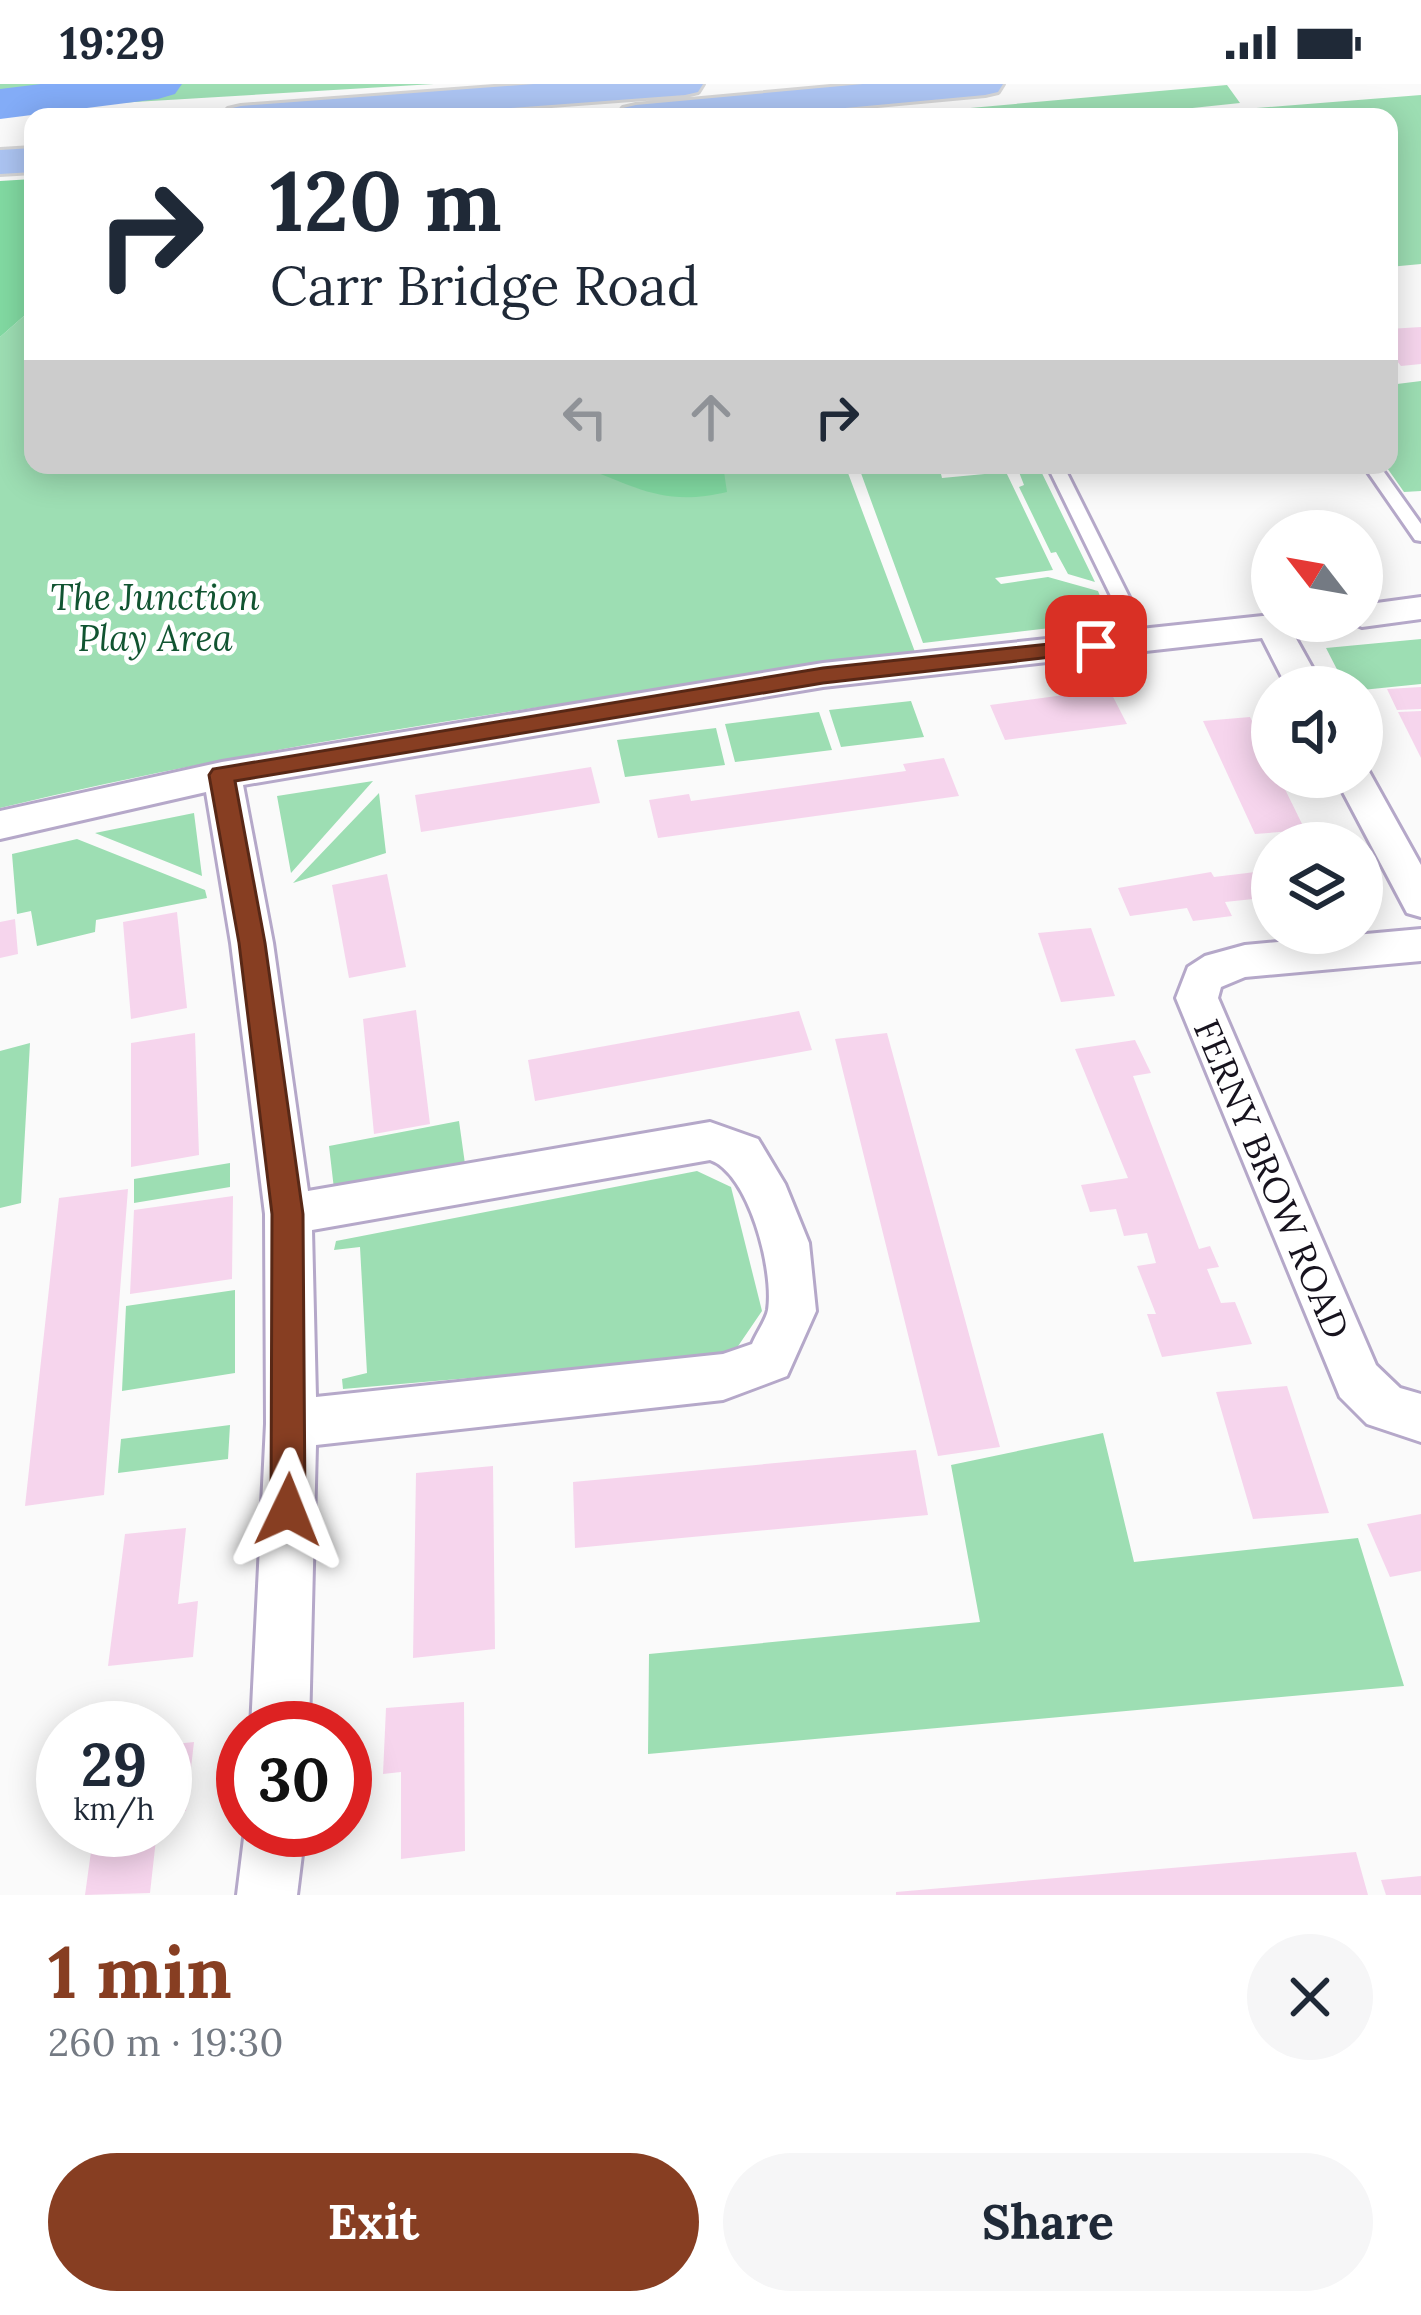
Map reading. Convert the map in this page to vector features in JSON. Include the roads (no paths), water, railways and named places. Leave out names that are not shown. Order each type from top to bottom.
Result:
[{"type":"highway","points":[[363,108],[686,84]]},
{"type":"highway","points":[[725,108],[985,84]]},
{"type":"street","points":[[1383,613],[1421,608]]},
{"type":"street","points":[[0,825],[222,775],[823,675],[1251,629]]},
{"type":"street","points":[[222,775],[252,943],[287,1214],[291,1424],[281,1701]]},
{"type":"street","points":[[1365,798],[1421,902]]},
{"type":"street","name":"FERNY BROW ROAD","points":[[1421,944],[1220,967],[1203,978],[1197,998],[1358,1381],[1385,1407],[1421,1418]]},
{"type":"street","points":[[287,1214],[710,1142],[742,1152],[762,1184],[785,1243],[792,1289],[792,1311],[769,1360],[722,1377],[657,1380],[291,1424]]},
{"type":"street","points":[[267,1895],[272,1857]]},
{"type":"lane","points":[[1059,474],[1142,641]]},
{"type":"lane","points":[[1377,474],[1421,536]]},
{"type":"waterway","points":[[0,104],[158,84]]},
{"type":"park label","name":"The Junction Play Area","points":[[155,618]]}]
